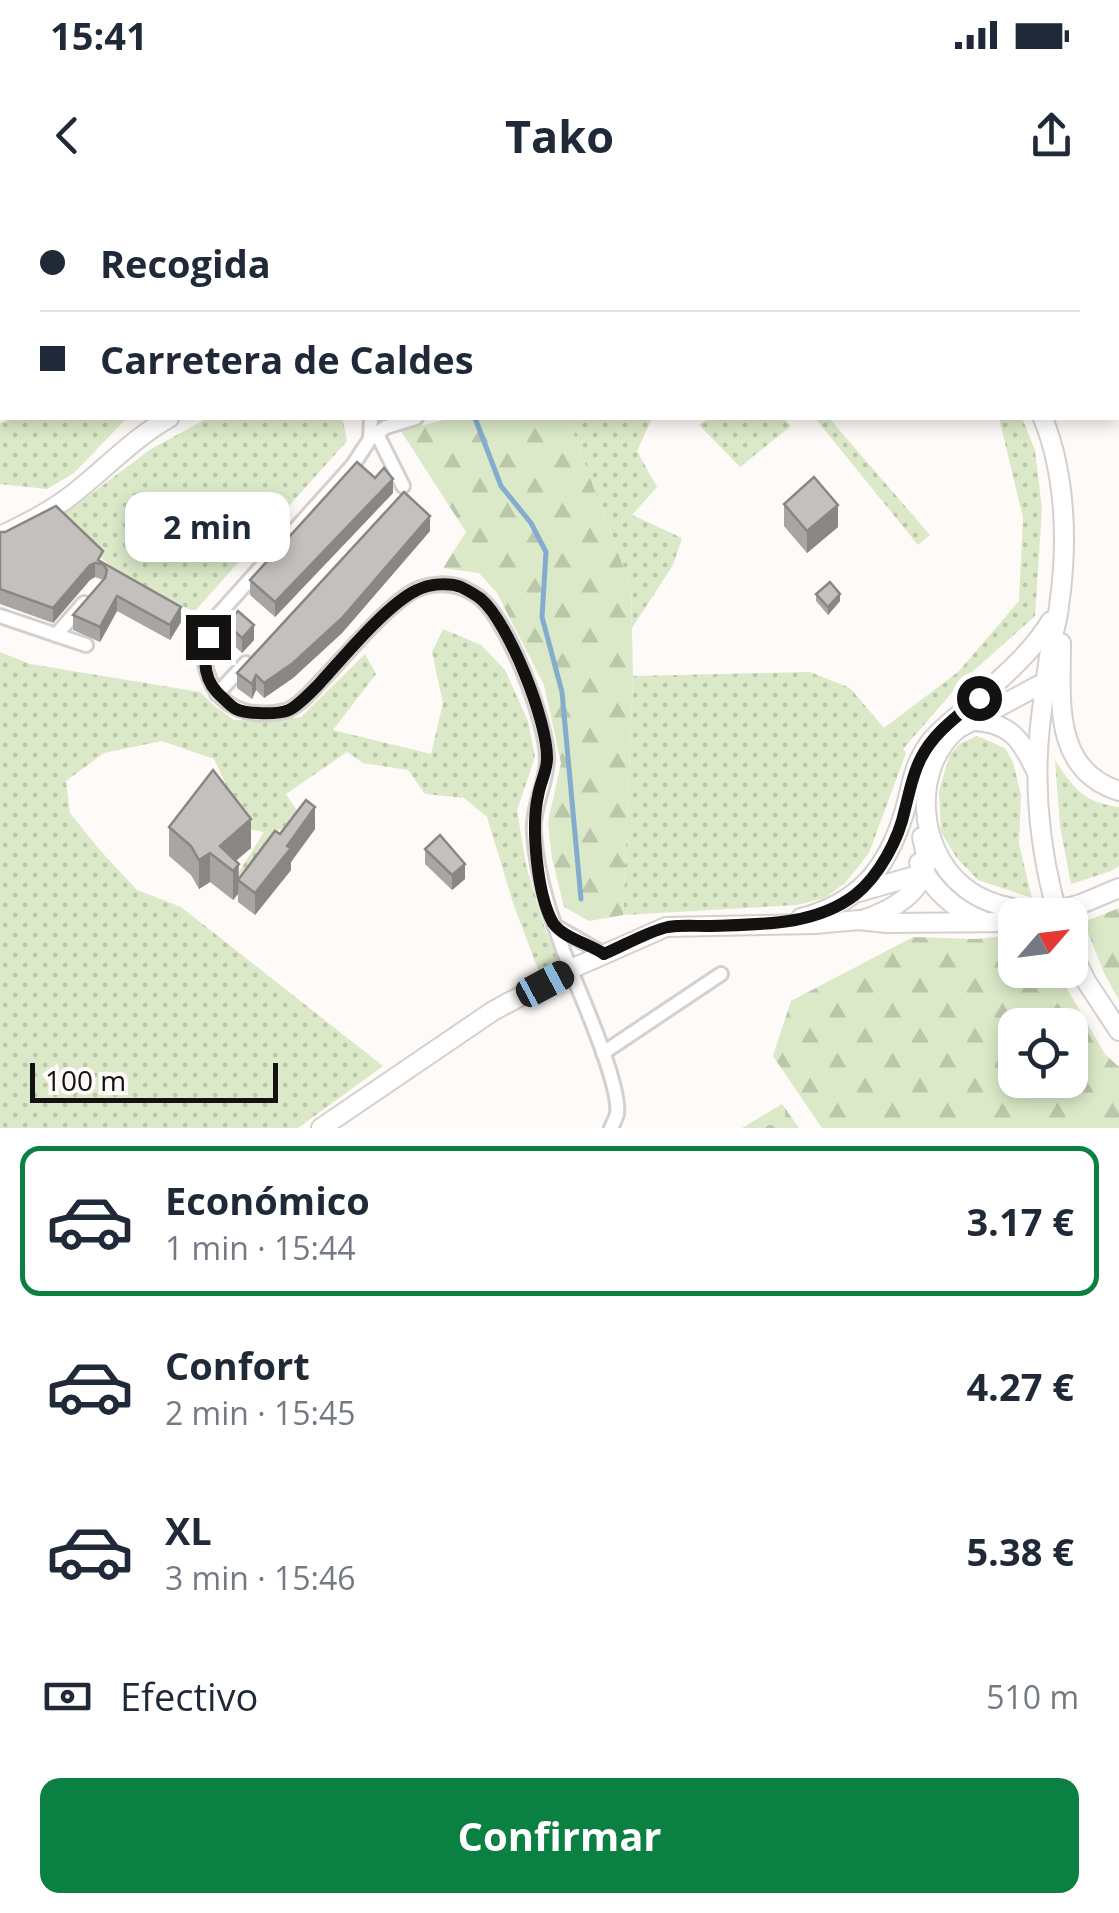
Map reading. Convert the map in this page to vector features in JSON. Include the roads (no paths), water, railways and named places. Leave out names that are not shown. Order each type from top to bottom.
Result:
[{"type":"main road","points":[[0,536],[69,497],[122,451],[166,420]]},
{"type":"main road","points":[[1044,420],[1062,500],[1059,608],[1064,731],[1070,748],[1091,778],[1119,792]]},
{"type":"main road","points":[[1053,898],[1041,830],[1038,774],[1046,681],[1059,608]]},
{"type":"main road","points":[[783,923],[845,901],[872,877],[906,809],[920,759],[934,737],[1024,656],[1059,608]]},
{"type":"main road","points":[[860,920],[896,906],[924,873],[927,858],[920,828],[921,810],[942,744],[959,728],[1046,681]]},
{"type":"main road","points":[[973,721],[993,723],[1015,735],[1038,774]]},
{"type":"main road","points":[[927,789],[926,812],[936,852],[954,879],[988,902]]},
{"type":"main road","points":[[906,809],[913,847],[924,873],[944,898],[988,923]]},
{"type":"main road","points":[[857,893],[924,873],[942,879],[968,898],[998,904]]},
{"type":"main road","points":[[1088,901],[1119,888]]},
{"type":"main road","points":[[321,1128],[493,1011],[666,927],[860,920],[998,923]]},
{"type":"main road","points":[[1088,984],[1119,1031]]},
{"type":"street","points":[[371,420],[373,436],[404,486]]},
{"type":"street","points":[[409,420],[373,436],[353,465],[218,615],[208,637],[204,660],[208,676],[217,694],[236,709],[258,714],[288,710],[397,602],[419,589],[444,584],[461,587],[482,600],[503,628],[528,682],[545,736],[548,762],[533,828],[537,860],[547,905],[603,1054],[616,1100],[617,1115],[611,1128]]},
{"type":"street","points":[[56,635],[98,587]]},
{"type":"street","points":[[0,616],[86,645]]},
{"type":"street","points":[[217,694],[255,653]]},
{"type":"street","points":[[555,926],[604,954]]},
{"type":"street","points":[[603,1054],[721,974]]},
{"type":"waterway","points":[[476,420],[501,486],[531,523],[546,552],[542,617],[562,692],[581,899]]}]
